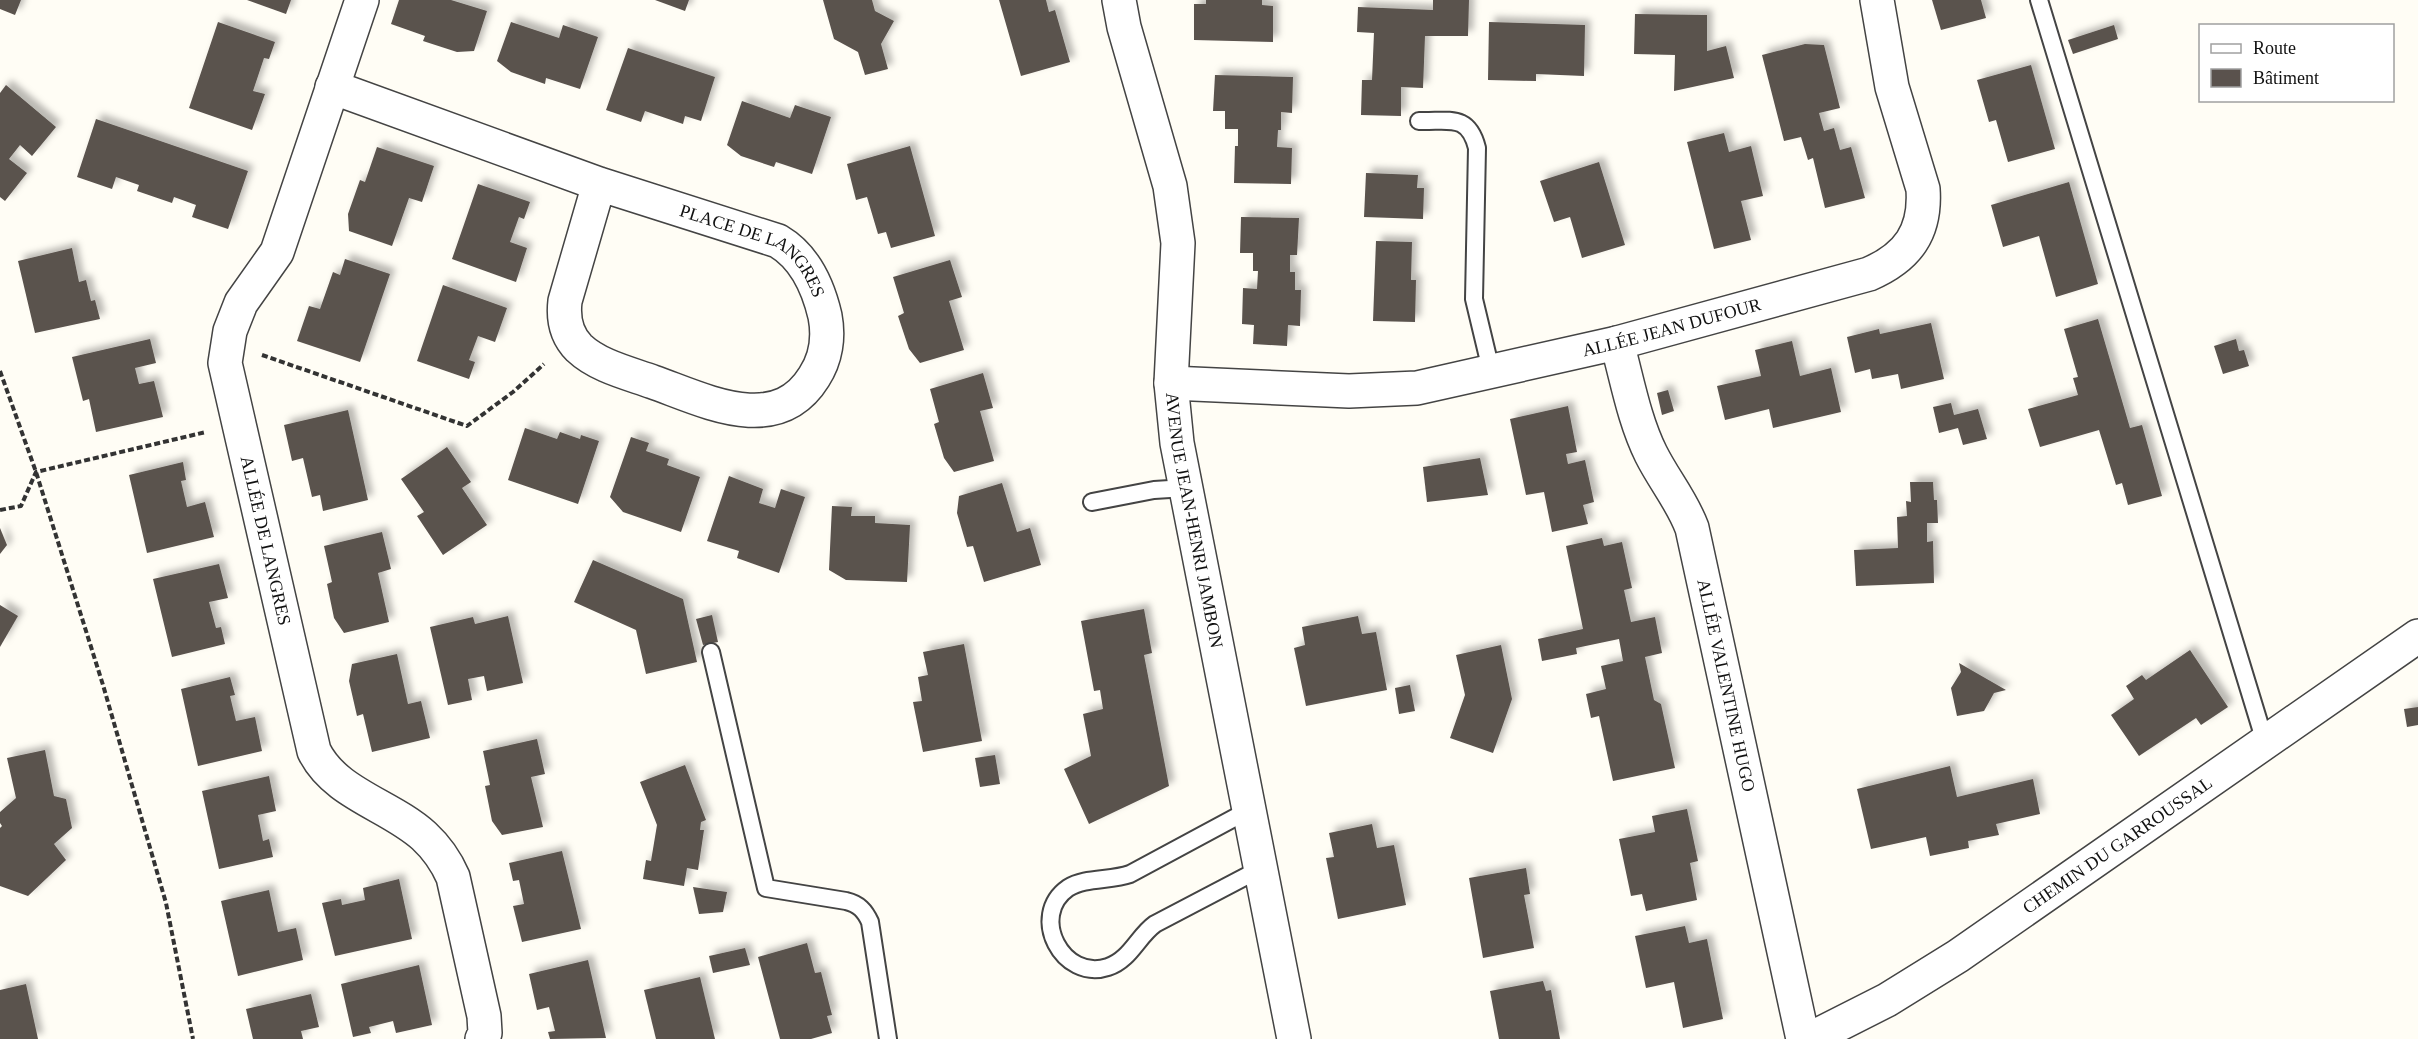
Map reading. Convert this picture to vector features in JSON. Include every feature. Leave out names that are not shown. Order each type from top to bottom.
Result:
[{"type":"street","name":"ALLÉE DE LANGRES","points":[[362,0],[278,252],[241,303],[227,343],[227,375],[314,751],[330,774],[422,833],[441,853],[453,878],[484,1016],[485,1033],[482,1039]]},
{"type":"street","name":"AVENUE JEAN-HENRI JAMBON","points":[[1119,0],[1124,27],[1170,186],[1178,243],[1171,383],[1177,443],[1294,1039]]},
{"type":"street","name":"ALLÉE JEAN DUFOUR","points":[[1171,383],[1349,391],[1396,390],[1438,384],[1617,342],[1869,274],[1892,263],[1906,250],[1921,221],[1923,189],[1892,87],[1877,0]]},
{"type":"street","name":"PLACE DE LANGRES","points":[[332,87],[599,183],[778,241],[788,247],[801,261],[814,282],[826,322],[826,347],[816,375],[797,396],[771,409],[745,411],[722,407],[604,364],[578,348],[572,339]]},
{"type":"street","points":[[572,339],[564,320],[565,301],[599,183]]},
{"type":"street","name":"ALLÉE VALENTINE HUGO","points":[[1617,342],[1645,440],[1652,456],[1685,509],[1692,528],[1803,1039]]},
{"type":"street","name":"CHEMIN DU GARROUSSAL","points":[[1810,1039],[1887,1000],[1958,956],[2418,636]]},
{"type":"lane","points":[[2039,0],[2265,742]]},
{"type":"lane","points":[[1419,121],[1461,123],[1470,128],[1474,135],[1477,148],[1474,299],[1491,370]]},
{"type":"lane","points":[[1092,502],[1154,490],[1186,488]]},
{"type":"lane","points":[[711,652],[766,888],[854,903],[866,914],[870,922],[888,1039]]},
{"type":"lane","points":[[1249,810],[1130,874],[1078,883],[1061,893],[1051,910],[1050,920],[1054,941],[1069,961],[1087,969],[1107,968],[1125,957],[1155,924],[1260,868]]},
{"type":"path","points":[[227,343],[467,426],[513,392],[572,339]]},
{"type":"path","points":[[0,371],[36,472],[103,685],[166,903],[193,1039]]},
{"type":"path","points":[[36,472],[238,424]]},
{"type":"path","points":[[0,510],[21,506],[36,472]]},
{"type":"building","points":[[0,0],[21,0],[15,15],[0,9]]},
{"type":"building","points":[[247,0],[291,0],[286,14]]},
{"type":"building","points":[[399,0],[451,0],[487,11],[474,51],[457,52],[423,41],[425,36],[391,24]]},
{"type":"building","points":[[655,0],[689,0],[685,11]]},
{"type":"building","points":[[823,0],[872,0],[875,11],[894,21],[881,44],[888,69],[865,75],[858,52],[834,39]]},
{"type":"building","points":[[999,0],[1046,0],[1049,12],[1055,10],[1070,62],[1021,76]]},
{"type":"building","points":[[1206,0],[1262,0],[1262,5],[1273,6],[1273,42],[1194,40],[1194,4],[1206,4]]},
{"type":"building","points":[[1433,0],[1469,0],[1468,36],[1425,36],[1423,88],[1401,87],[1401,116],[1361,115],[1362,80],[1372,80],[1374,33],[1357,32],[1358,7],[1433,10]]},
{"type":"building","points":[[1932,0],[1981,0],[1986,18],[1941,30]]},
{"type":"building","points":[[1635,14],[1707,15],[1707,51],[1726,46],[1734,78],[1674,91],[1675,55],[1634,54]]},
{"type":"building","points":[[218,22],[275,42],[269,59],[264,58],[253,91],[265,94],[252,130],[189,108]]},
{"type":"building","points":[[511,22],[559,38],[563,25],[598,37],[580,89],[546,78],[545,84],[511,72],[497,61]]},
{"type":"building","points":[[1489,22],[1585,25],[1584,76],[1536,74],[1536,81],[1488,80]]},
{"type":"building","points":[[2114,25],[2118,39],[2073,54],[2068,40]]},
{"type":"building","points":[[1805,44],[1824,45],[1840,108],[1819,113],[1824,131],[1834,128],[1840,150],[1851,147],[1865,198],[1825,208],[1813,158],[1808,160],[1801,137],[1784,141],[1762,55]]},
{"type":"building","points":[[628,48],[715,77],[701,121],[685,116],[683,124],[645,111],[641,122],[606,110]]},
{"type":"building","points":[[2031,65],[2055,149],[2008,162],[1996,120],[1989,122],[1977,80]]},
{"type":"building","points":[[1215,75],[1293,77],[1292,113],[1281,112],[1281,130],[1278,130],[1277,147],[1292,148],[1291,184],[1234,183],[1238,129],[1225,129],[1225,111],[1213,111]]},
{"type":"building","points":[[6,85],[56,127],[32,156],[20,145],[9,159],[27,173],[5,201],[0,197],[0,93]]},
{"type":"building","points":[[742,101],[790,118],[795,105],[831,117],[812,174],[776,162],[774,167],[741,156],[727,145]]},
{"type":"building","points":[[96,119],[248,171],[228,229],[192,217],[196,205],[174,197],[172,203],[137,191],[139,185],[116,177],[112,189],[77,177]]},
{"type":"building","points":[[1724,133],[1729,152],[1751,146],[1763,196],[1741,201],[1751,240],[1714,249],[1687,142]]},
{"type":"building","points":[[910,146],[935,236],[891,248],[886,232],[878,234],[867,197],[856,200],[847,164]]},
{"type":"building","points":[[377,147],[434,166],[422,202],[409,198],[392,246],[349,231],[348,214],[360,180],[365,182]]},
{"type":"building","points":[[1599,162],[1625,245],[1582,258],[1570,217],[1554,222],[1540,181]]},
{"type":"building","points":[[1366,173],[1418,175],[1417,188],[1424,188],[1423,219],[1364,217]]},
{"type":"building","points":[[2069,182],[2098,284],[2056,297],[2039,236],[2003,247],[1991,205]]},
{"type":"building","points":[[478,184],[530,202],[524,219],[519,217],[510,242],[527,248],[516,282],[452,259]]},
{"type":"building","points":[[1241,217],[1299,218],[1297,255],[1290,255],[1290,272],[1295,272],[1295,290],[1301,290],[1300,326],[1288,325],[1287,346],[1253,344],[1254,325],[1242,324],[1243,288],[1257,289],[1258,271],[1253,271],[1253,253],[1240,253]]},
{"type":"building","points":[[1376,241],[1412,242],[1411,280],[1416,280],[1415,322],[1373,321]]},
{"type":"building","points":[[72,248],[79,282],[86,280],[91,301],[95,300],[100,319],[35,333],[18,261]]},
{"type":"building","points":[[345,259],[390,274],[360,362],[297,341],[309,306],[320,309],[333,272],[340,275]]},
{"type":"building","points":[[950,260],[962,297],[949,301],[964,350],[920,363],[909,349],[898,316],[904,313],[893,277]]},
{"type":"building","points":[[443,285],[507,308],[495,342],[478,336],[469,360],[475,362],[469,379],[417,361]]},
{"type":"building","points":[[2098,319],[2130,428],[2142,425],[2162,496],[2128,505],[2122,483],[2116,485],[2099,430],[2040,447],[2028,409],[2078,395],[2073,378],[2078,377],[2064,329]]},
{"type":"building","points":[[1931,323],[1944,379],[1901,389],[1898,374],[1872,379],[1870,369],[1855,373],[1847,337],[1879,329],[1880,334]]},
{"type":"building","points":[[150,339],[156,363],[135,368],[139,384],[154,381],[163,417],[96,432],[89,399],[83,401],[72,357]]},
{"type":"building","points":[[2236,339],[2239,351],[2244,350],[2249,366],[2223,374],[2214,346]]},
{"type":"building","points":[[1792,341],[1800,376],[1831,368],[1841,412],[1773,428],[1769,409],[1725,420],[1717,386],[1761,376],[1755,350]]},
{"type":"building","points":[[983,373],[993,408],[980,411],[994,461],[954,472],[944,458],[934,424],[939,422],[930,389]]},
{"type":"building","points":[[1668,390],[1674,411],[1662,415],[1657,393]]},
{"type":"building","points":[[1951,403],[1954,415],[1978,409],[1987,439],[1963,445],[1958,428],[1939,433],[1933,407]]},
{"type":"building","points":[[1568,406],[1577,452],[1566,454],[1568,464],[1585,460],[1594,502],[1583,505],[1588,524],[1552,532],[1544,492],[1526,495],[1510,419]]},
{"type":"building","points":[[348,410],[368,500],[323,511],[320,495],[312,497],[303,458],[292,461],[284,425]]},
{"type":"building","points":[[525,428],[557,439],[560,432],[580,439],[581,435],[599,441],[578,504],[508,480]]},
{"type":"building","points":[[631,437],[649,443],[646,451],[669,459],[667,465],[700,477],[681,532],[623,512],[610,497]]},
{"type":"building","points":[[447,447],[471,482],[462,488],[487,525],[443,555],[417,516],[424,512],[401,479]]},
{"type":"building","points":[[1480,458],[1488,495],[1427,502],[1423,467]]},
{"type":"building","points":[[183,462],[186,480],[181,481],[187,507],[205,502],[214,537],[147,553],[129,475]]},
{"type":"building","points":[[729,476],[763,489],[759,503],[775,508],[781,489],[805,497],[779,573],[737,558],[739,551],[707,541]]},
{"type":"building","points":[[1910,482],[1933,482],[1938,523],[1927,523],[1927,542],[1933,541],[1934,583],[1856,586],[1854,550],[1898,548],[1897,517],[1907,516],[1906,501],[1911,502]]},
{"type":"building","points":[[1002,483],[1017,532],[1030,528],[1041,565],[984,582],[973,546],[967,547],[957,513],[959,496]]},
{"type":"building","points":[[832,506],[852,507],[851,516],[875,516],[875,523],[910,525],[907,582],[846,580],[829,570]]},
{"type":"building","points":[[0,528],[7,545],[0,554]]},
{"type":"building","points":[[382,532],[391,569],[378,573],[389,622],[344,633],[334,618],[327,584],[332,582],[324,546]]},
{"type":"building","points":[[1602,538],[1604,546],[1622,542],[1632,588],[1624,590],[1631,622],[1655,617],[1662,653],[1645,657],[1654,700],[1661,704],[1675,768],[1613,781],[1599,716],[1591,718],[1586,694],[1606,689],[1601,666],[1623,661],[1619,639],[1576,648],[1577,654],[1542,661],[1538,639],[1583,629],[1566,546]]},
{"type":"building","points":[[593,560],[683,599],[697,662],[646,674],[636,630],[574,602]]},
{"type":"building","points":[[219,564],[228,598],[209,602],[216,628],[221,627],[225,644],[172,657],[153,579]]},
{"type":"building","points":[[0,605],[18,616],[0,647]]},
{"type":"building","points":[[1144,609],[1152,653],[1144,655],[1169,786],[1089,824],[1064,769],[1091,756],[1083,714],[1103,709],[1100,690],[1094,691],[1081,621]]},
{"type":"building","points":[[712,615],[718,642],[703,645],[696,619]]},
{"type":"building","points":[[508,616],[523,683],[487,691],[484,676],[468,679],[472,700],[448,705],[430,627],[473,617],[475,624]]},
{"type":"building","points":[[1358,616],[1362,634],[1376,632],[1387,690],[1306,706],[1294,648],[1305,645],[1302,627]]},
{"type":"building","points":[[964,644],[982,741],[923,752],[913,702],[922,701],[918,677],[928,675],[923,652]]},
{"type":"building","points":[[1501,645],[1512,699],[1493,753],[1450,738],[1465,695],[1456,655]]},
{"type":"building","points":[[2190,650],[2228,707],[2201,725],[2196,718],[2139,756],[2111,715],[2134,699],[2126,686],[2142,675],[2146,680]]},
{"type":"building","points":[[397,654],[408,704],[421,701],[430,738],[372,752],[363,714],[357,716],[349,681],[352,664]]},
{"type":"building","points":[[1959,663],[2006,690],[1994,693],[1984,711],[1957,716],[1951,688],[1961,672]]},
{"type":"building","points":[[230,677],[235,695],[230,696],[236,721],[255,717],[262,751],[198,766],[181,689]]},
{"type":"building","points":[[1410,685],[1415,711],[1399,714],[1395,688]]},
{"type":"building","points":[[2418,707],[2418,725],[2407,727],[2404,709]]},
{"type":"building","points":[[537,739],[545,774],[531,777],[543,827],[502,835],[492,821],[485,786],[490,785],[483,751]]},
{"type":"building","points":[[45,750],[54,796],[66,799],[72,828],[54,844],[66,860],[28,896],[0,886],[0,828],[2,826],[0,812],[16,798],[7,758]]},
{"type":"building","points":[[995,755],[1000,784],[980,787],[975,758]]},
{"type":"building","points":[[685,765],[706,820],[701,822],[700,830],[704,830],[698,870],[687,868],[684,886],[643,879],[646,860],[651,861],[657,825],[640,782]]},
{"type":"building","points":[[1950,766],[1957,797],[2033,779],[2040,814],[1996,824],[1999,835],[1968,841],[1969,848],[1930,856],[1926,837],[1871,849],[1857,789]]},
{"type":"building","points":[[269,776],[276,811],[258,815],[263,841],[269,839],[273,857],[219,869],[202,791]]},
{"type":"building","points":[[1687,809],[1698,861],[1690,863],[1697,900],[1646,911],[1642,894],[1631,896],[1619,839],[1655,832],[1652,816]]},
{"type":"building","points":[[1372,824],[1377,848],[1394,845],[1406,905],[1338,919],[1326,858],[1334,857],[1329,833]]},
{"type":"building","points":[[562,851],[581,929],[522,942],[513,906],[524,904],[519,880],[513,881],[509,863]]},
{"type":"building","points":[[1526,868],[1530,894],[1524,895],[1534,948],[1483,958],[1469,878]]},
{"type":"building","points":[[399,879],[412,939],[335,956],[322,903],[341,899],[342,905],[365,900],[363,888]]},
{"type":"building","points":[[693,887],[727,892],[723,912],[699,914]]},
{"type":"building","points":[[269,890],[278,932],[296,928],[303,960],[238,976],[221,901]]},
{"type":"building","points":[[1685,926],[1689,943],[1707,939],[1723,1019],[1683,1028],[1674,982],[1646,988],[1635,936]]},
{"type":"building","points":[[807,943],[815,973],[821,972],[832,1015],[827,1016],[832,1033],[811,1039],[780,1039],[758,957]]},
{"type":"building","points":[[745,948],[750,965],[713,973],[709,956]]},
{"type":"building","points":[[588,960],[606,1038],[550,1039],[548,1032],[555,1031],[549,1007],[537,1010],[529,974]]},
{"type":"building","points":[[419,965],[432,1025],[396,1033],[393,1021],[369,1027],[371,1033],[353,1037],[341,984]]},
{"type":"building","points":[[700,977],[715,1039],[656,1039],[644,990]]},
{"type":"building","points":[[1543,981],[1546,991],[1551,990],[1560,1039],[1499,1039],[1490,991]]},
{"type":"building","points":[[26,984],[38,1039],[0,1039],[0,990]]},
{"type":"building","points":[[311,994],[319,1027],[301,1031],[303,1039],[253,1039],[246,1009]]}]
